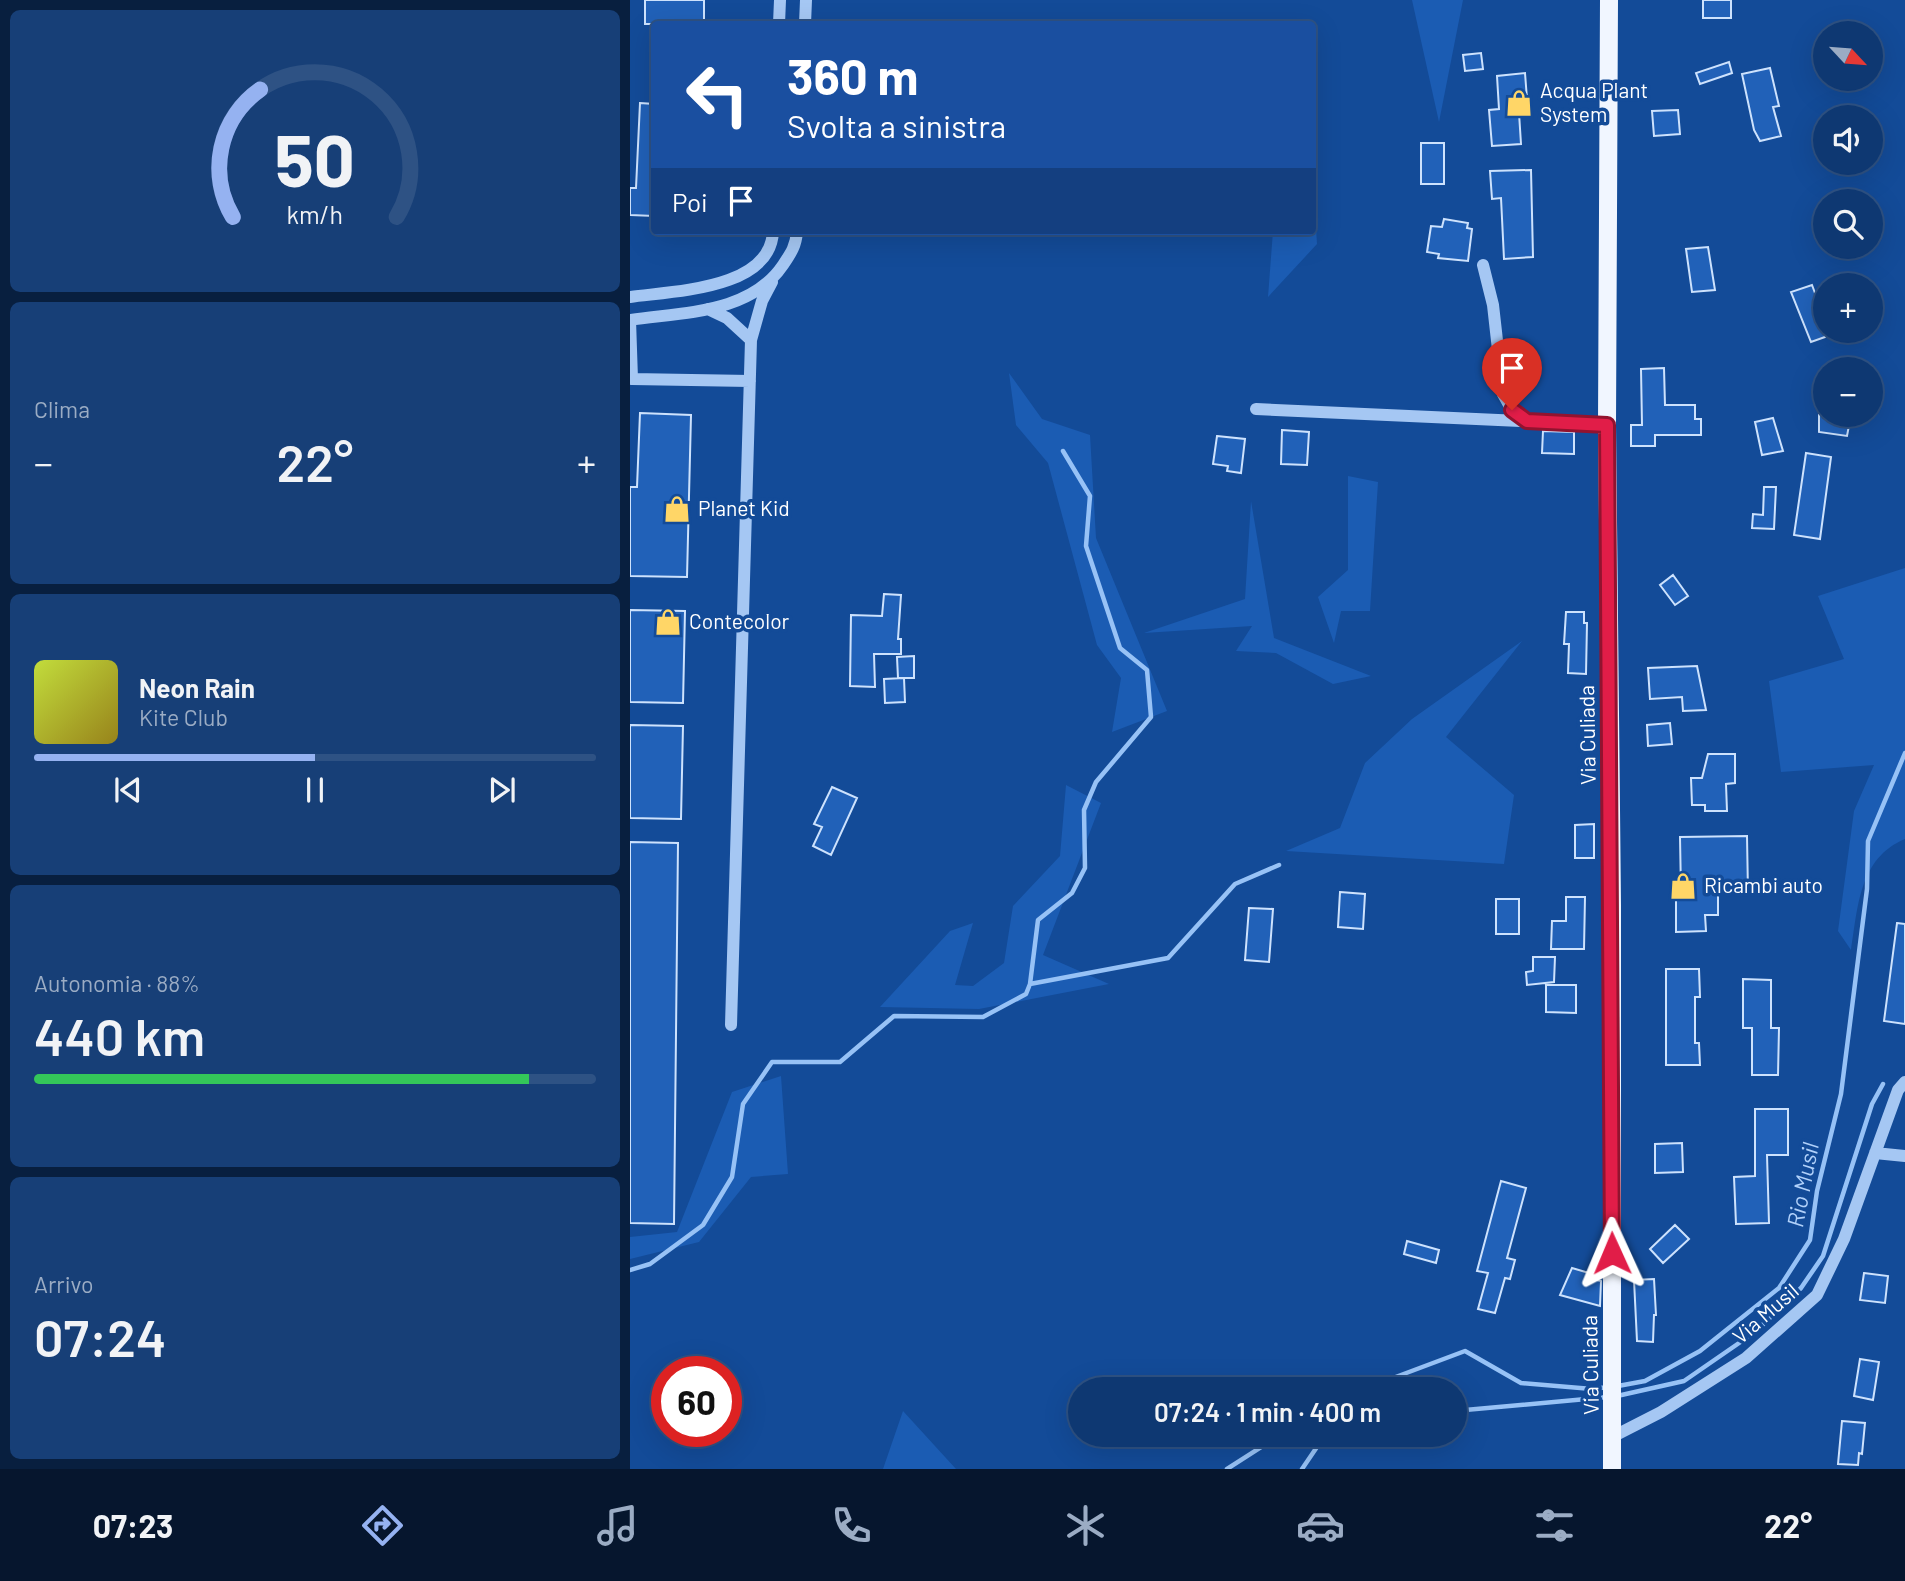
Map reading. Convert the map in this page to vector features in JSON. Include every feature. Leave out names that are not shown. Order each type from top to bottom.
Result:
[{"type":"main road","name":"Via Culiada","points":[[1609,0],[1607,425],[1614,1382],[1612,1469]]},
{"type":"street","points":[[779,21],[780,0]]},
{"type":"street","points":[[805,21],[806,0]]},
{"type":"street","points":[[630,297],[722,284],[741,277],[768,250],[772,235]]},
{"type":"street","points":[[731,1025],[751,340],[762,301],[796,245],[797,235]]},
{"type":"street","points":[[1483,265],[1493,305],[1503,394],[1512,410],[1527,421]]},
{"type":"street","points":[[750,381],[632,379],[630,320],[708,309],[744,299],[773,279]]},
{"type":"street","points":[[708,309],[727,318],[751,340]]},
{"type":"street","points":[[1256,409],[1607,425]]},
{"type":"street","name":"Via Musil","points":[[1614,1436],[1661,1412],[1746,1358],[1817,1295],[1844,1239],[1898,1090],[1905,1082]]},
{"type":"street","points":[[1875,1153],[1905,1156]]},
{"type":"shaded area","points":[[1412,0],[1463,0],[1439,122]]},
{"type":"shaded area","points":[[1316,228],[1317,244],[1268,297],[1273,235],[1316,235]]},
{"type":"shaded area","points":[[1009,373],[1042,419],[1090,435],[1096,538],[1167,711],[1112,732],[1121,678],[1097,645],[1048,463],[1016,425]]},
{"type":"shaded area","points":[[1348,476],[1378,482],[1370,611],[1341,611],[1334,643],[1318,597],[1348,570]]},
{"type":"shaded area","points":[[1251,501],[1274,638],[1371,676],[1333,684],[1276,653],[1236,651],[1252,626],[1144,633],[1245,599]]},
{"type":"shaded area","points":[[1905,568],[1905,839],[1890,847],[1878,858],[1870,871],[1859,901],[1851,950],[1838,931],[1854,811],[1874,765],[1781,772],[1769,681],[1844,659],[1818,596]]},
{"type":"shaded area","points":[[1522,641],[1446,737],[1514,795],[1504,864],[1286,851],[1340,828],[1365,763],[1412,719]]},
{"type":"shaded area","points":[[1066,785],[1101,803],[1043,955],[1109,984],[979,1009],[880,1007],[950,931],[973,923],[955,985],[973,986],[1004,963],[1013,906],[1060,856]]},
{"type":"shaded area","points":[[781,1076],[788,1174],[751,1177],[699,1242],[630,1259],[630,1237],[677,1232],[732,1092]]},
{"type":"shaded area","points":[[903,1411],[956,1469],[883,1469]]},
{"type":"building","points":[[645,0],[704,0],[704,21],[651,21],[651,24],[645,24]]},
{"type":"building","points":[[1703,0],[1731,0],[1731,18],[1703,18]]},
{"type":"building","points":[[1481,53],[1483,69],[1465,71],[1463,55]]},
{"type":"building","points":[[1729,62],[1732,73],[1700,84],[1696,73]]},
{"type":"building","points":[[1770,68],[1779,106],[1773,107],[1781,136],[1760,141],[1754,130],[1742,74]]},
{"type":"building","points":[[1525,73],[1528,112],[1519,113],[1521,144],[1492,146],[1489,110],[1499,109],[1497,76]]},
{"type":"building","points":[[640,103],[651,104],[651,216],[630,215],[630,188],[636,188]]},
{"type":"building","points":[[1678,110],[1680,134],[1654,136],[1652,111]]},
{"type":"building","points":[[1421,143],[1444,143],[1444,184],[1421,184]]},
{"type":"building","points":[[1531,170],[1533,257],[1504,259],[1501,198],[1492,199],[1490,171]]},
{"type":"building","points":[[1444,219],[1468,223],[1467,228],[1472,229],[1468,261],[1438,258],[1439,254],[1427,252],[1431,226],[1442,227]]},
{"type":"building","points":[[1708,247],[1715,290],[1692,292],[1686,249]]},
{"type":"building","points":[[1812,285],[1813,341],[1811,342],[1791,292]]},
{"type":"building","points":[[1664,368],[1665,405],[1695,405],[1695,419],[1701,419],[1701,435],[1655,435],[1655,446],[1631,446],[1631,425],[1642,425],[1641,369]]},
{"type":"building","points":[[640,413],[691,415],[687,577],[630,576],[630,487],[637,487]]},
{"type":"building","points":[[1773,418],[1783,451],[1762,455],[1755,422]]},
{"type":"building","points":[[1819,427],[1849,427],[1847,436],[1819,432]]},
{"type":"building","points":[[1282,430],[1309,432],[1307,465],[1281,464]]},
{"type":"building","points":[[1543,431],[1574,432],[1574,454],[1542,453]]},
{"type":"building","points":[[1217,436],[1245,439],[1241,473],[1227,471],[1228,466],[1213,464]]},
{"type":"building","points":[[1806,453],[1831,457],[1820,539],[1794,535]]},
{"type":"building","points":[[1764,487],[1776,487],[1774,529],[1752,528],[1753,514],[1763,515]]},
{"type":"building","points":[[1673,575],[1688,596],[1675,605],[1660,585]]},
{"type":"building","points":[[884,594],[901,595],[898,639],[901,639],[901,654],[874,654],[875,687],[850,686],[851,615],[882,616]]},
{"type":"building","points":[[630,610],[685,611],[683,703],[630,702]]},
{"type":"building","points":[[1566,612],[1584,612],[1584,623],[1587,623],[1586,674],[1568,673],[1569,644],[1564,644]]},
{"type":"building","points":[[914,656],[914,678],[898,678],[897,657]]},
{"type":"building","points":[[1697,666],[1706,710],[1683,711],[1682,697],[1650,699],[1648,668]]},
{"type":"building","points":[[904,678],[905,702],[885,703],[884,679]]},
{"type":"building","points":[[1670,723],[1672,744],[1648,746],[1647,725]]},
{"type":"building","points":[[630,725],[683,726],[681,819],[630,818]]},
{"type":"building","points":[[1708,754],[1735,754],[1735,783],[1726,784],[1727,811],[1705,811],[1705,805],[1692,805],[1691,778],[1702,778]]},
{"type":"building","points":[[832,787],[857,798],[831,855],[813,846],[822,827],[814,824]]},
{"type":"building","points":[[1594,824],[1594,858],[1575,858],[1575,825]]},
{"type":"building","points":[[1747,836],[1748,893],[1718,893],[1718,915],[1705,915],[1706,931],[1676,932],[1676,892],[1681,892],[1680,837]]},
{"type":"building","points":[[630,842],[678,843],[674,1224],[630,1223]]},
{"type":"building","points":[[1340,892],[1365,894],[1363,929],[1338,927]]},
{"type":"building","points":[[1566,897],[1585,897],[1584,949],[1551,949],[1552,921],[1566,921]]},
{"type":"building","points":[[1496,899],[1519,899],[1519,934],[1496,934]]},
{"type":"building","points":[[1249,908],[1273,909],[1269,962],[1245,960]]},
{"type":"building","points":[[1897,923],[1905,924],[1905,1024],[1884,1021]]},
{"type":"building","points":[[1533,957],[1555,957],[1554,982],[1527,985],[1526,972],[1533,971]]},
{"type":"building","points":[[1666,969],[1699,969],[1700,997],[1695,997],[1695,1043],[1699,1043],[1700,1065],[1666,1065]]},
{"type":"building","points":[[1743,979],[1771,980],[1771,1028],[1779,1028],[1778,1075],[1752,1075],[1752,1028],[1743,1028]]},
{"type":"building","points":[[1546,985],[1576,985],[1576,1013],[1546,1012]]},
{"type":"building","points":[[1755,1109],[1788,1109],[1788,1155],[1767,1155],[1769,1223],[1736,1224],[1734,1177],[1755,1176]]},
{"type":"building","points":[[1682,1143],[1683,1172],[1655,1173],[1655,1144]]},
{"type":"building","points":[[1501,1181],[1526,1188],[1507,1258],[1515,1260],[1510,1279],[1505,1278],[1495,1313],[1478,1309],[1488,1273],[1477,1271]]},
{"type":"building","points":[[1675,1225],[1689,1239],[1663,1263],[1650,1249]]},
{"type":"building","points":[[1407,1241],[1439,1250],[1436,1263],[1404,1254]]},
{"type":"building","points":[[1572,1268],[1589,1273],[1588,1278],[1601,1281],[1600,1306],[1560,1295]]},
{"type":"building","points":[[1864,1273],[1888,1276],[1885,1303],[1860,1300]]},
{"type":"building","points":[[1654,1279],[1656,1315],[1653,1342],[1637,1341],[1634,1280]]},
{"type":"building","points":[[1860,1359],[1879,1362],[1873,1400],[1854,1396]]},
{"type":"building","points":[[1842,1421],[1865,1423],[1862,1454],[1859,1453],[1858,1465],[1838,1464]]},
{"type":"waterway","points":[[630,1270],[650,1264],[703,1225],[732,1177],[743,1104],[772,1062],[840,1062],[894,1016],[983,1017],[1026,994],[1030,984],[1038,920],[1072,893],[1085,868],[1084,810],[1096,782],[1151,717],[1147,670],[1120,648],[1086,546],[1090,496],[1063,451]]},
{"type":"waterway","name":"Rio Musil","points":[[1618,1386],[1645,1381],[1700,1351],[1779,1288],[1810,1240],[1817,1191],[1841,1094],[1867,889],[1868,841],[1905,753]]},
{"type":"waterway","points":[[1030,984],[1168,958],[1235,884],[1279,865]]},
{"type":"waterway","points":[[1617,1396],[1684,1381],[1755,1332],[1801,1288],[1823,1256],[1872,1104],[1883,1084]]},
{"type":"waterway","name":"Rio Musil","points":[[1396,1377],[1465,1351],[1521,1383],[1592,1389],[1609,1387]]},
{"type":"waterway","points":[[1467,1410],[1608,1397]]},
{"type":"waterway","name":"Rio Musil","points":[[1227,1469],[1261,1447]]},
{"type":"waterway","points":[[1302,1469],[1317,1447]]},
{"type":"place","name":"Acqua Plant System","points":[[1519,103]]},
{"type":"place","name":"Planet Kid","points":[[677,509]]},
{"type":"place","name":"Contecolor","points":[[668,622]]},
{"type":"place","name":"Ricambi auto","points":[[1683,886]]},
{"type":"route","points":[[1512,410],[1527,421],[1607,425],[1612,905],[1612,1253]]}]
